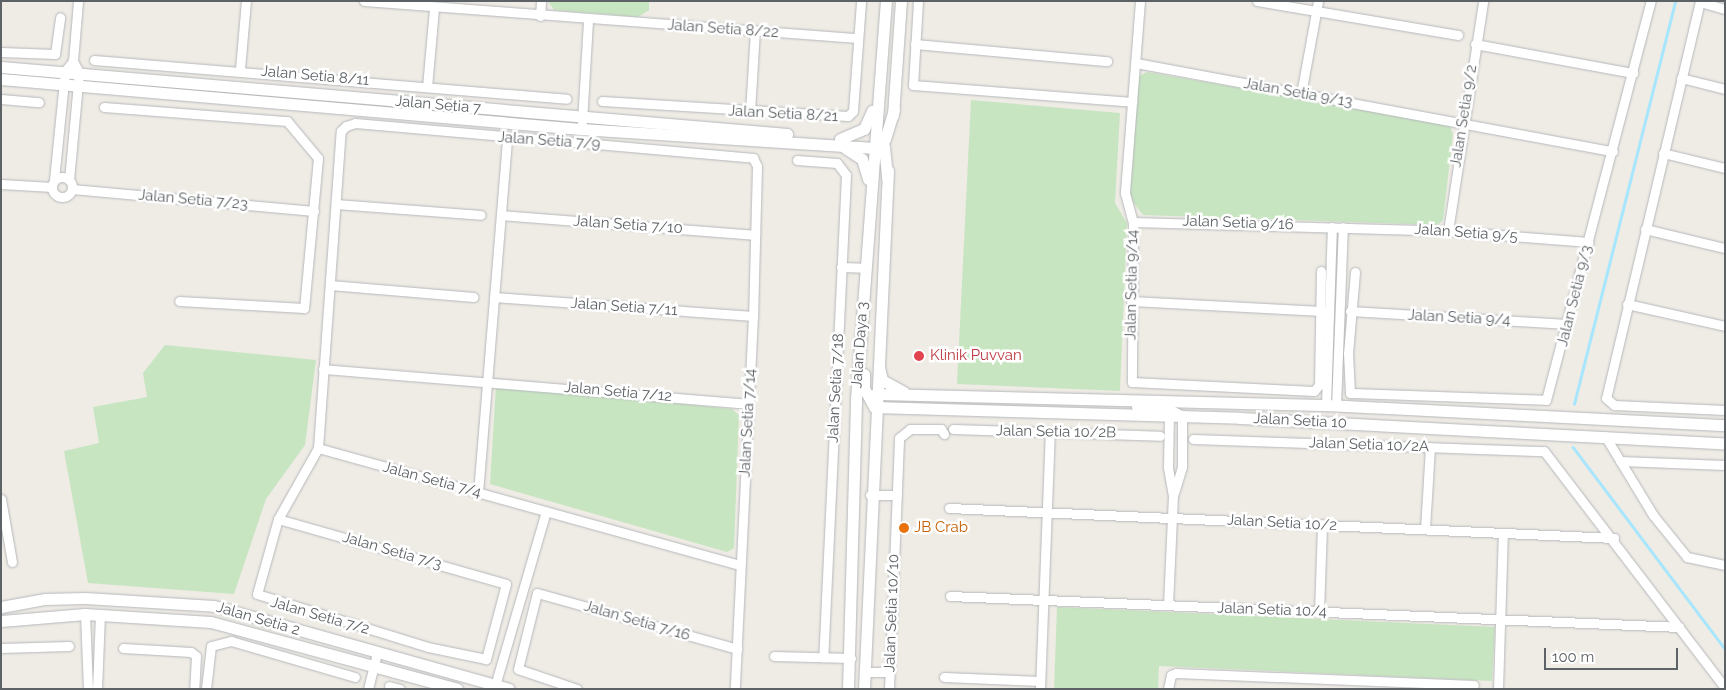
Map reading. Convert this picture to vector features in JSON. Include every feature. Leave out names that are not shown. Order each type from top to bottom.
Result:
[{"type":"street","points":[[73,61],[65,71],[53,184],[59,197],[70,185],[79,72],[73,61],[78,1]]},
{"type":"street","points":[[240,69],[246,1]]},
{"type":"street","name":"Jalan Setia 8/22","points":[[364,1],[588,20],[858,38]]},
{"type":"street","points":[[540,16],[541,1]]},
{"type":"street","name":"Jalan Setia 8/21","points":[[602,101],[750,112],[848,116],[852,111],[861,1]]},
{"type":"street","name":"Jalan Daya 3","points":[[848,689],[851,658],[864,268],[876,144],[878,92],[886,1]]},
{"type":"street","name":"Jalan Daya 3","points":[[862,689],[865,672],[873,447],[872,400],[878,340],[887,178],[894,109],[901,1]]},
{"type":"street","points":[[918,1],[913,85],[1132,102]]},
{"type":"street","name":"Jalan Setia 9/14","points":[[1140,1],[1125,193],[1133,222],[1131,301],[1132,382],[1318,389],[1322,311]]},
{"type":"street","points":[[1257,1],[1458,35]]},
{"type":"street","points":[[1301,94],[1318,1]]},
{"type":"street","name":"Jalan Setia 9/2","points":[[1448,231],[1461,124],[1483,1]]},
{"type":"street","name":"Jalan Setia 9/3","points":[[1350,311],[1350,393],[1546,400],[1568,324],[1651,1]]},
{"type":"street","points":[[1725,9],[1700,2],[1627,304],[1608,402],[1725,410]]},
{"type":"street","points":[[427,87],[434,8]]},
{"type":"street","points":[[1,52],[55,54],[60,18]]},
{"type":"street","points":[[582,124],[588,20]]},
{"type":"street","points":[[750,112],[755,31]]},
{"type":"street","points":[[914,44],[1107,61]]},
{"type":"street","points":[[1475,44],[1633,72]]},
{"type":"street","name":"Jalan Setia 8/11","points":[[94,60],[240,69],[566,99]]},
{"type":"street","name":"Jalan Setia 9/13","points":[[1136,64],[1613,151]]},
{"type":"street","name":"Jalan Setia 7","points":[[1,67],[79,72],[582,124]]},
{"type":"street","points":[[1681,78],[1725,89]]},
{"type":"street","name":"Jalan Setia 7","points":[[1,79],[582,124],[876,144]]},
{"type":"street","points":[[870,193],[862,159],[840,142],[864,129],[878,92]]},
{"type":"street","points":[[1,98],[39,102]]},
{"type":"street","points":[[104,107],[287,120],[319,161],[304,308],[179,301]]},
{"type":"street","points":[[887,178],[876,144],[894,109]]},
{"type":"street","points":[[61,110],[76,111]]},
{"type":"street","name":"Jalan Setia 7/9","points":[[336,204],[341,131],[346,126],[355,123],[507,138],[753,158]]},
{"type":"street","points":[[478,493],[507,138]]},
{"type":"street","points":[[1663,153],[1725,168]]},
{"type":"street","name":"Jalan Setia 7/14","points":[[735,689],[753,316],[757,166],[753,158]]},
{"type":"street","name":"Jalan Setia 7/18","points":[[797,160],[832,162],[844,170],[823,657]]},
{"type":"street","points":[[1,184],[70,185]]},
{"type":"street","name":"Jalan Setia 7/23","points":[[70,185],[314,210]]},
{"type":"street","points":[[318,448],[336,204],[481,215]]},
{"type":"street","name":"Jalan Setia 7/10","points":[[501,215],[755,235]]},
{"type":"street","name":"Jalan Setia 9/16","points":[[1133,222],[1343,227]]},
{"type":"street","points":[[1331,407],[1332,226]]},
{"type":"street","points":[[1331,407],[1343,227]]},
{"type":"street","name":"Jalan Setia 9/5","points":[[1343,227],[1448,231],[1589,242]]},
{"type":"street","points":[[1645,229],[1725,248]]},
{"type":"street","points":[[841,267],[864,268]]},
{"type":"street","points":[[1131,301],[1322,311],[1321,271]]},
{"type":"street","points":[[1350,311],[1355,272]]},
{"type":"street","points":[[330,285],[474,297]]},
{"type":"street","name":"Jalan Setia 7/11","points":[[494,297],[753,316]]},
{"type":"street","points":[[1627,304],[1725,326]]},
{"type":"street","name":"Jalan Setia 9/4","points":[[1350,311],[1568,324]]},
{"type":"street","points":[[856,469],[864,406],[872,400],[862,333]]},
{"type":"street","points":[[878,340],[882,380],[891,388],[916,395]]},
{"type":"street","name":"Jalan Setia 7/12","points":[[323,369],[488,380],[749,404]]},
{"type":"street","name":"Jalan Setia 10","points":[[872,400],[916,395],[1095,398],[1250,403],[1725,425]]},
{"type":"street","points":[[1095,398],[1112,405],[1165,408],[1176,416],[1230,410],[1250,403]]},
{"type":"street","name":"Jalan Setia 10","points":[[872,400],[915,408],[1240,418],[1725,443]]},
{"type":"street","points":[[1240,418],[1316,416],[1331,407]]},
{"type":"street","points":[[1331,407],[1352,420],[1413,428]]},
{"type":"street","points":[[873,447],[878,422],[888,413],[915,408]]},
{"type":"street","points":[[1173,496],[1182,467],[1176,416]]},
{"type":"street","points":[[1168,606],[1173,496],[1168,468],[1176,416]]},
{"type":"street","name":"Jalan Setia 10/10","points":[[889,689],[897,496],[903,432],[941,429],[944,434]]},
{"type":"street","name":"Jalan Setia 10/2B","points":[[953,429],[1160,436]]},
{"type":"street","points":[[944,678],[1040,685],[1050,432]]},
{"type":"street","points":[[1605,436],[1687,558],[1725,564]]},
{"type":"street","name":"Jalan Setia 10/2A","points":[[1193,439],[1544,451],[1614,538]]},
{"type":"street","points":[[1425,529],[1430,447]]},
{"type":"street","name":"Jalan Setia 7/4","points":[[318,448],[740,565]]},
{"type":"street","name":"Jalan Setia 7/2","points":[[318,448],[278,519],[256,588],[260,598],[481,661]]},
{"type":"street","points":[[1620,461],[1725,464]]},
{"type":"street","points":[[870,495],[897,496]]},
{"type":"street","points":[[1,499],[4,540],[12,562]]},
{"type":"street","name":"Jalan Setia 10/2","points":[[949,508],[1614,538]]},
{"type":"street","points":[[494,687],[546,511]]},
{"type":"street","name":"Jalan Setia 7/3","points":[[278,519],[506,584],[490,653],[481,661]]},
{"type":"street","points":[[1319,612],[1322,524]]},
{"type":"street","points":[[1498,689],[1504,533]]},
{"type":"street","points":[[1614,538],[1725,688]]},
{"type":"street","name":"Jalan Setia 7/16","points":[[577,689],[518,670],[537,593],[737,650]]},
{"type":"street","name":"Jalan Setia 10/4","points":[[950,596],[1679,627]]},
{"type":"street","points":[[58,598],[92,612],[128,599]]},
{"type":"street","name":"Jalan Setia 2","points":[[1,608],[58,598],[128,599],[214,606],[494,687],[509,689]]},
{"type":"street","points":[[88,689],[85,648],[92,612]]},
{"type":"street","points":[[92,612],[101,649],[97,689]]},
{"type":"street","name":"Jalan Setia 2","points":[[1,621],[92,612],[210,622],[458,689]]},
{"type":"street","points":[[206,689],[207,654],[211,646],[231,641],[355,678]]},
{"type":"street","points":[[1,648],[69,646]]},
{"type":"street","points":[[85,648],[101,649]]},
{"type":"street","points":[[123,648],[191,652],[196,656],[194,689]]},
{"type":"street","points":[[368,689],[377,652]]},
{"type":"street","points":[[774,656],[851,658]]},
{"type":"street","points":[[865,672],[890,672]]},
{"type":"street","points":[[1168,689],[1171,675],[1340,684],[1474,685]]},
{"type":"street","points":[[389,686],[400,689]]},
{"type":"green space","points":[[548,1],[649,1],[649,10],[638,17],[554,10]]},
{"type":"green space","points":[[1147,72],[1449,124],[1453,134],[1443,220],[1438,225],[1143,215],[1130,198],[1139,76]]},
{"type":"green space","points":[[971,100],[1120,113],[1115,203],[1127,223],[1120,391],[957,384]]},
{"type":"green space","points":[[165,345],[316,360],[305,445],[266,499],[234,594],[88,583],[64,451],[99,443],[93,407],[147,397],[143,373]]},
{"type":"green space","points":[[496,385],[732,409],[739,415],[734,548],[727,552],[490,484]]},
{"type":"green space","points":[[1057,607],[1495,627],[1492,681],[1159,666],[1158,689],[1054,689]]},
{"type":"waterway","points":[[1574,404],[1675,1]]},
{"type":"waterway","points":[[1573,447],[1725,649]]},
{"type":"place","name":"Klinik Puvvan","points":[[919,356]]},
{"type":"place","name":"JB Crab","points":[[904,528]]}]
